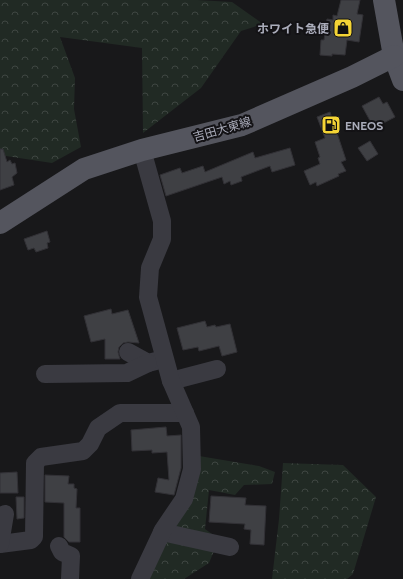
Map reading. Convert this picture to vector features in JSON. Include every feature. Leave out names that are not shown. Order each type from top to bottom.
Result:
[{"type":"main road","points":[[384,0],[399,54],[403,80]]},
{"type":"main road","name":"吉田大東線","points":[[0,223],[84,169],[142,150],[242,125],[352,77],[399,54]]},
{"type":"street","points":[[140,579],[162,532],[184,499],[192,469],[191,427],[171,381],[156,361],[148,297],[150,268],[162,239],[162,221],[142,150]]},
{"type":"street","points":[[128,352],[156,361]]},
{"type":"street","points":[[45,374],[126,372],[156,361]]},
{"type":"street","points":[[171,381],[217,368]]},
{"type":"street","points":[[5,514],[0,544],[31,540],[34,537],[35,463],[38,459],[83,450],[90,444],[98,428],[120,413],[185,413]]},
{"type":"street","points":[[162,532],[230,548]]},
{"type":"street","points":[[59,546],[62,552],[71,556],[70,579]]},
{"type":"green space","points":[[0,0],[197,0],[232,2],[263,24],[241,31],[201,88],[143,133],[142,48],[60,37],[75,78],[74,109],[81,147],[52,163],[6,156],[0,158]]},
{"type":"green space","points":[[199,456],[259,466],[275,472],[272,484],[244,485],[235,495],[209,490],[205,529],[219,539],[209,563],[184,579],[148,579],[166,539],[193,498]]},
{"type":"green space","points":[[283,463],[343,465],[376,497],[353,574],[347,579],[272,579],[279,519]]},
{"type":"building","points":[[341,0],[360,0],[357,14],[363,15],[359,42],[347,40],[345,55],[320,55],[321,40],[324,40],[327,19],[333,20],[333,15],[337,16]]},
{"type":"building","points":[[379,97],[383,104],[387,102],[395,117],[374,128],[362,106]]},
{"type":"building","points":[[330,112],[346,160],[341,162],[346,171],[338,174],[339,176],[317,186],[316,182],[310,185],[304,171],[320,164],[318,158],[320,157],[315,142],[325,138],[317,117]]},
{"type":"building","points":[[370,141],[378,154],[367,161],[358,148]]},
{"type":"building","points":[[290,148],[295,165],[272,172],[270,166],[241,177],[242,181],[231,185],[230,181],[224,184],[222,177],[166,196],[160,175],[180,168],[182,173],[203,166],[205,172],[253,152],[255,158]]},
{"type":"building","points":[[0,149],[3,149],[7,162],[10,160],[12,164],[15,163],[17,173],[12,177],[14,185],[0,190]]},
{"type":"building","points":[[47,231],[50,242],[47,243],[48,248],[36,252],[34,248],[28,250],[24,239]]},
{"type":"building","points":[[111,309],[112,314],[128,310],[139,343],[123,343],[119,347],[118,352],[120,359],[105,359],[105,339],[91,342],[84,316]]},
{"type":"building","points":[[205,321],[207,327],[230,324],[237,352],[222,356],[219,346],[199,351],[198,347],[183,350],[177,328]]},
{"type":"building","points":[[166,427],[167,436],[181,435],[181,468],[174,495],[155,492],[158,478],[169,480],[167,452],[152,453],[152,450],[132,451],[131,430]]},
{"type":"building","points":[[17,472],[18,493],[0,493],[0,473]]},
{"type":"building","points":[[45,475],[69,476],[68,484],[74,484],[74,488],[77,489],[76,508],[80,508],[80,542],[69,542],[64,537],[64,503],[45,502]]},
{"type":"building","points":[[211,496],[246,498],[245,505],[266,506],[264,545],[250,544],[251,530],[244,529],[245,524],[209,522]]},
{"type":"building","points":[[16,497],[24,497],[24,518],[17,519]]},
{"type":"place","name":"ホワイト急便","points":[[343,28]]},
{"type":"place","name":"ENEOS","points":[[331,125]]}]
